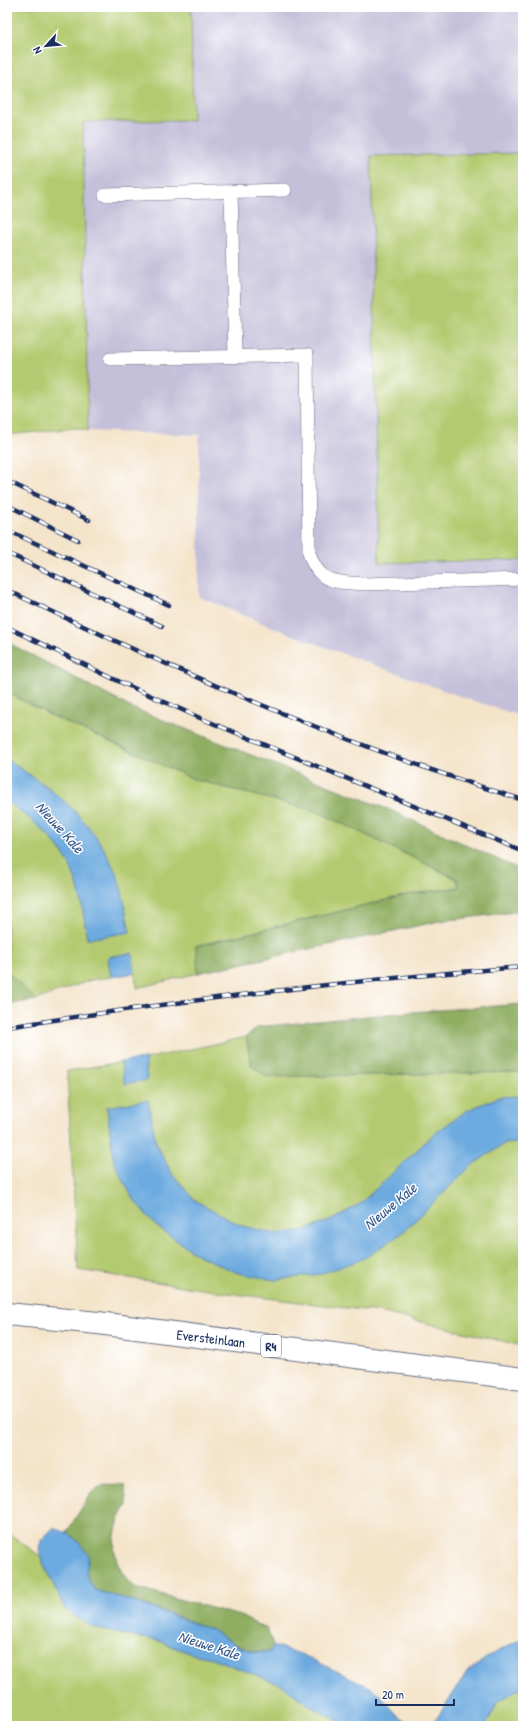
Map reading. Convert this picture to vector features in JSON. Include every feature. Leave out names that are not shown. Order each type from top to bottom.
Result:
[{"type":"highway","name":"Eversteinlaan","points":[[11,1316],[98,1323],[523,1379]]},
{"type":"lane","points":[[105,195],[285,190]]},
{"type":"lane","points":[[231,192],[235,356]]},
{"type":"lane","points":[[110,359],[307,355],[310,553],[314,567],[322,577],[338,582],[364,584],[523,579]]},
{"type":"shaded area","points":[[191,7],[523,7],[523,717],[462,697],[292,635],[199,597],[199,435],[88,431],[83,122],[193,120]]},
{"type":"green space","points":[[7,7],[191,7],[193,120],[83,122],[88,431],[76,428],[7,435]]},
{"type":"green space","points":[[523,153],[523,560],[379,563],[371,156]]},
{"type":"green space","points":[[7,642],[130,707],[390,810],[523,871],[523,911],[440,921],[198,973],[196,946],[407,895],[459,887],[457,879],[316,811],[196,780],[52,716],[7,692]]},
{"type":"green space","points":[[7,692],[52,716],[196,780],[316,811],[457,879],[459,887],[407,895],[196,946],[198,973],[137,988],[132,953],[108,957],[111,977],[91,980],[36,1000],[7,971],[7,801],[44,831],[67,859],[80,895],[87,939],[130,932],[50,788],[7,760]]},
{"type":"green space","points":[[7,971],[36,1000],[7,1005]]},
{"type":"green space","points":[[523,1004],[523,1072],[267,1077],[252,1066],[246,1037],[258,1027],[398,1013]]},
{"type":"green space","points":[[246,1037],[252,1066],[267,1077],[523,1072],[523,1096],[499,1097],[466,1111],[434,1134],[360,1204],[332,1220],[306,1230],[276,1234],[242,1226],[196,1201],[172,1174],[156,1143],[148,1100],[107,1107],[114,1162],[156,1226],[198,1255],[238,1273],[402,1233],[472,1165],[504,1144],[523,1142],[523,1346],[379,1312],[227,1293],[78,1270],[67,1071],[121,1062],[125,1083],[147,1080],[145,1059]]},
{"type":"green space","points":[[102,1484],[124,1485],[127,1505],[117,1526],[114,1548],[116,1559],[126,1579],[135,1587],[240,1616],[267,1629],[273,1645],[270,1652],[259,1652],[243,1648],[218,1633],[181,1618],[94,1590],[86,1573],[89,1556],[67,1532],[92,1491]]},
{"type":"green space","points":[[7,1532],[40,1556],[51,1581],[129,1636],[157,1640],[189,1653],[212,1658],[282,1685],[314,1708],[334,1718],[342,1726],[7,1726]]},
{"type":"green space","points":[[523,1686],[523,1726],[485,1726],[499,1701]]},
{"type":"water","name":"Nieuwe Kale","points":[[7,760],[42,784],[73,809],[98,840],[109,858],[118,878],[130,932],[87,939],[78,887],[67,859],[44,831],[7,801]]},
{"type":"water","points":[[132,953],[135,973],[111,977],[108,957]]},
{"type":"water","points":[[145,1059],[147,1080],[125,1084],[121,1062]]},
{"type":"water","name":"Nieuwe Kale","points":[[523,1096],[523,1142],[504,1144],[472,1165],[402,1233],[365,1258],[321,1274],[275,1280],[238,1273],[198,1255],[156,1226],[133,1199],[114,1162],[107,1107],[148,1100],[156,1143],[172,1174],[196,1201],[242,1226],[276,1234],[306,1230],[332,1220],[360,1204],[434,1134],[466,1111],[499,1097]]},
{"type":"water","name":"Nieuwe Kale","points":[[53,1528],[65,1532],[74,1538],[89,1556],[86,1573],[94,1590],[126,1599],[210,1629],[240,1647],[256,1652],[270,1652],[273,1645],[303,1655],[374,1689],[401,1719],[417,1726],[342,1726],[334,1718],[314,1708],[282,1685],[212,1658],[189,1653],[157,1640],[129,1636],[99,1629],[83,1622],[65,1609],[40,1556],[41,1540]]},
{"type":"water","points":[[523,1638],[523,1686],[499,1701],[485,1726],[418,1726],[428,1724],[437,1718],[468,1671],[489,1656]]},
{"type":"railway","points":[[7,481],[89,520]]},
{"type":"railway","points":[[7,505],[78,540]]},
{"type":"railway","points":[[7,530],[169,605]]},
{"type":"railway","points":[[7,553],[162,626]]},
{"type":"railway","points":[[7,590],[197,678],[261,705],[326,731],[457,779],[523,800]]},
{"type":"railway","points":[[7,627],[116,680],[200,718],[523,851]]},
{"type":"railway","points":[[7,1027],[135,1008],[264,992],[393,978],[523,967]]}]
